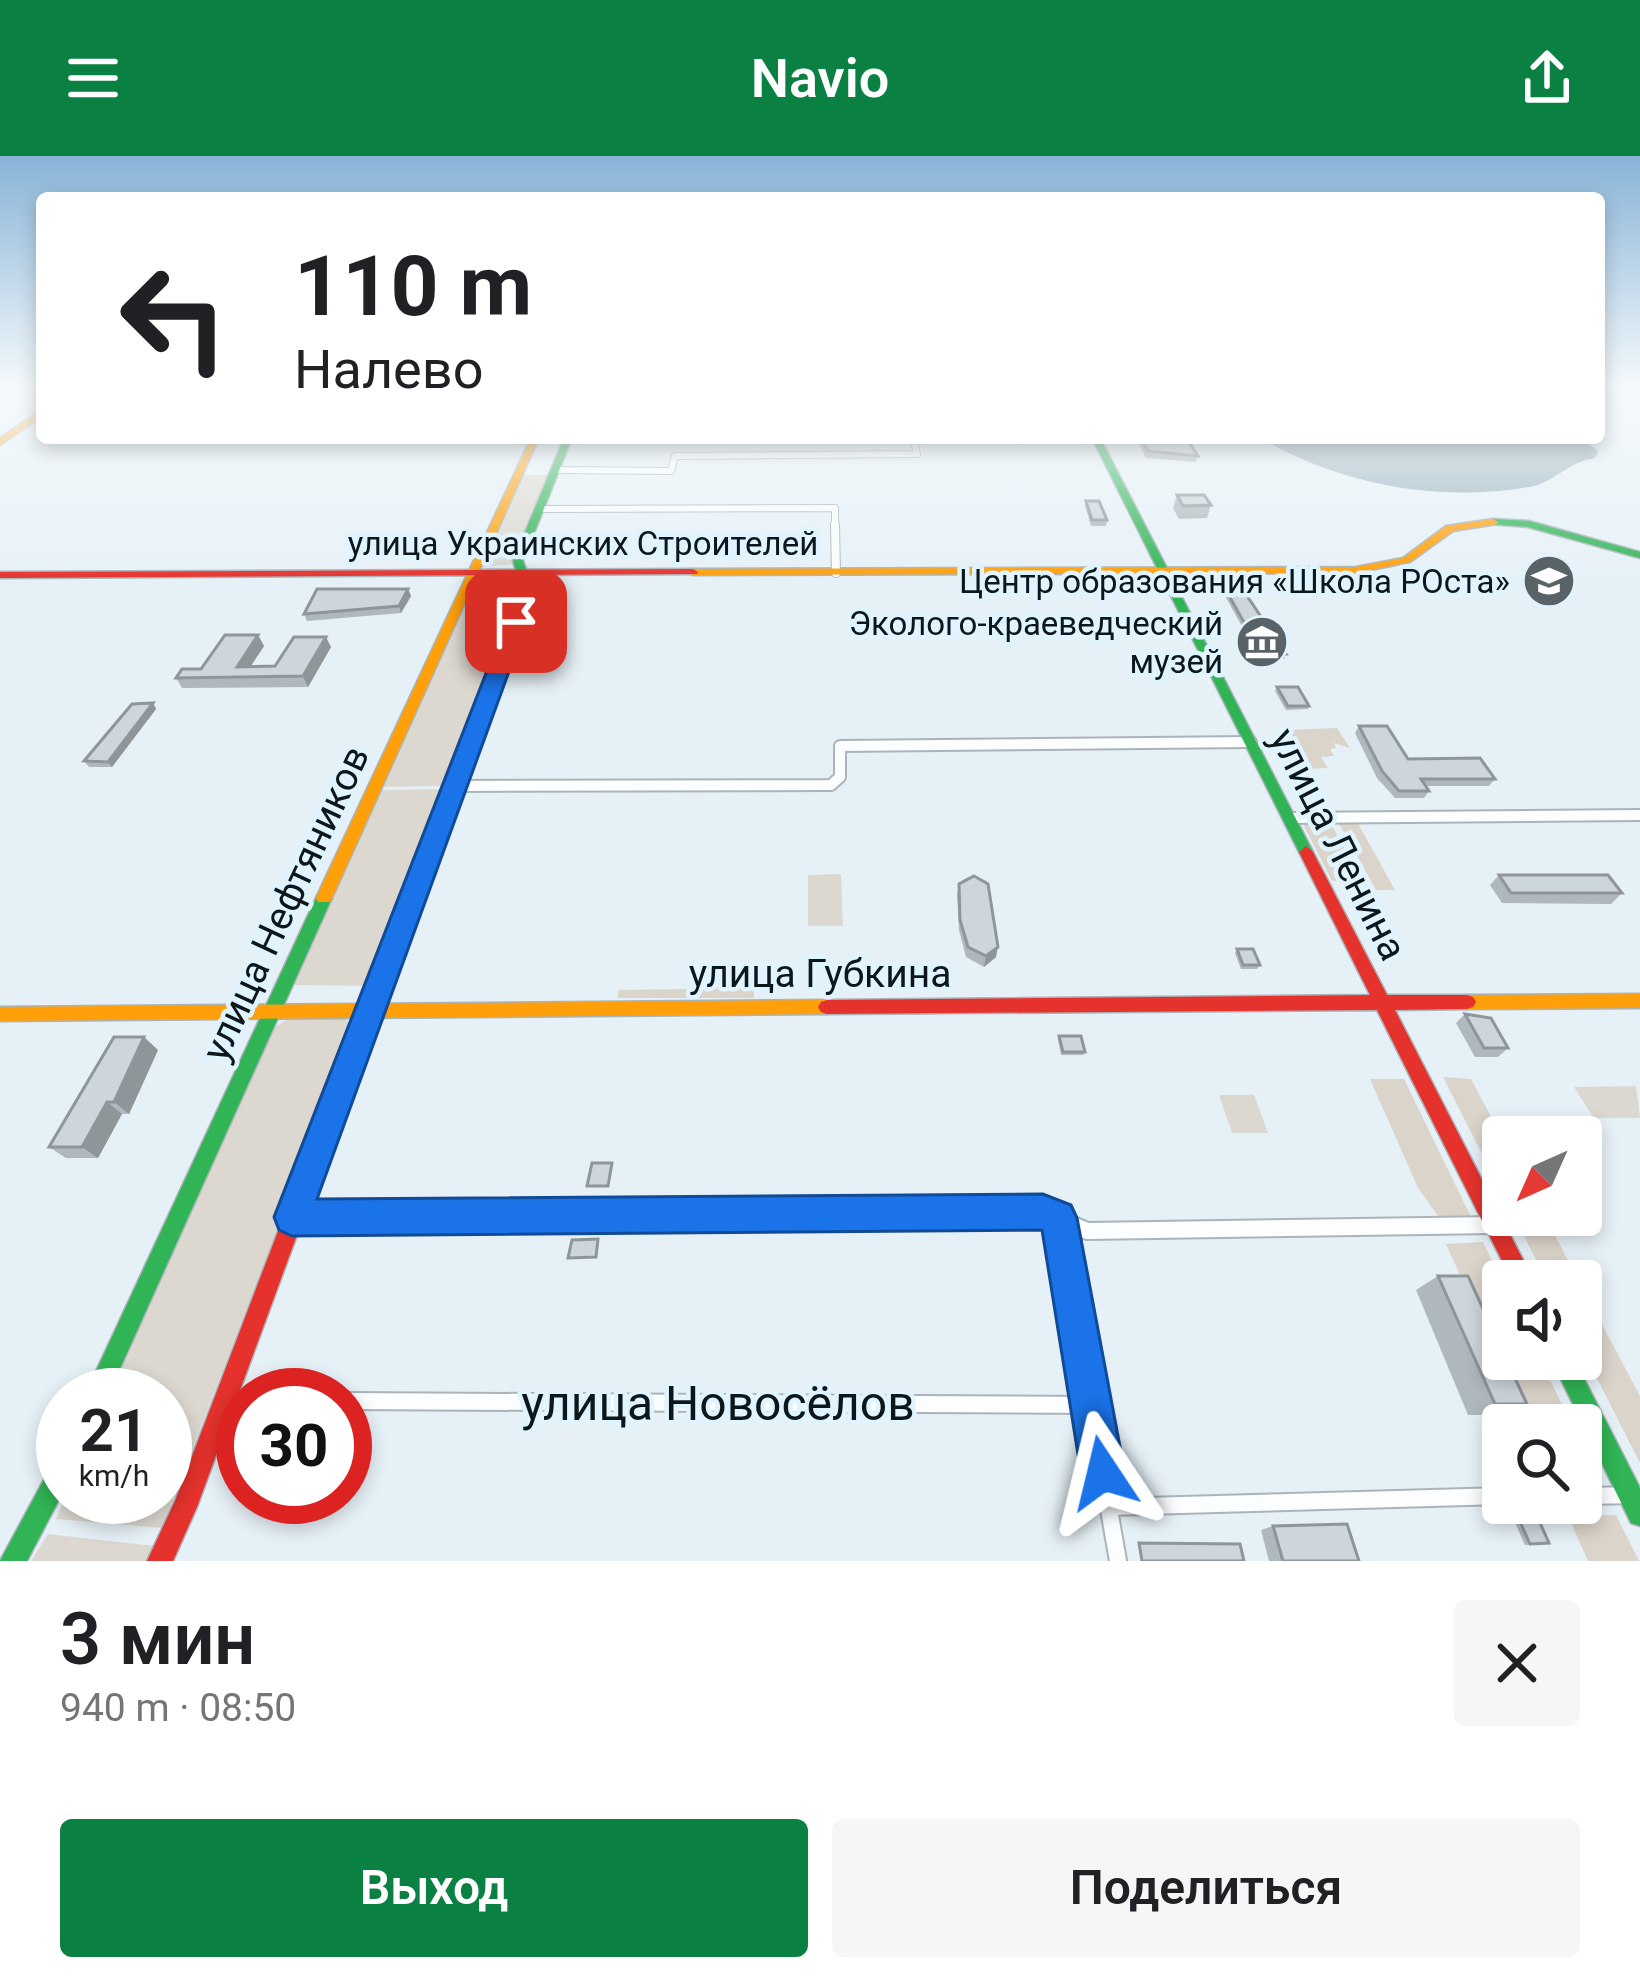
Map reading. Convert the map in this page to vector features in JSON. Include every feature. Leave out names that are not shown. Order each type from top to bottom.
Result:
[{"type":"main road","name":"улица Нефтяников","points":[[108,1368],[529,451]]},
{"type":"main road","points":[[237,1368],[528,591],[518,561],[563,451]]},
{"type":"main road","name":"улица Ленина","points":[[1103,451],[1482,1201]]},
{"type":"main road","name":"улица Украинских Строителей","points":[[0,575],[1379,568],[1413,557],[1456,525],[1481,520],[1529,524],[1640,555]]},
{"type":"main road","name":"улица Губкина","points":[[0,1014],[1640,1000]]},
{"type":"main road","points":[[1573,1380],[1635,1495],[1640,1514]]},
{"type":"main road","points":[[160,1561],[216,1422]]},
{"type":"main road","points":[[14,1561],[36,1519]]},
{"type":"street","points":[[556,470],[671,471],[675,456],[915,451]]},
{"type":"street","points":[[540,508],[836,508],[836,573]]},
{"type":"street","points":[[454,787],[831,785],[841,776],[840,746],[1251,742]]},
{"type":"street","points":[[1289,818],[1640,815]]},
{"type":"street","points":[[292,1217],[1043,1212],[1087,1231],[1482,1225]]},
{"type":"street","points":[[1058,1218],[1118,1561]]},
{"type":"street","name":"улица Новосёлов","points":[[372,1401],[1091,1405]]},
{"type":"street","points":[[1602,1496],[1635,1495]]},
{"type":"street","points":[[1109,1507],[1482,1497]]},
{"type":"shaded area","points":[[521,475],[549,475],[512,564],[482,567]]},
{"type":"shaded area","points":[[485,577],[513,579],[522,585],[474,587],[524,588],[447,786],[381,787],[471,583]]},
{"type":"shaded area","points":[[1337,728],[1350,748],[1334,743],[1336,748],[1330,749],[1334,756],[1321,757],[1328,768],[1308,769],[1286,730]]},
{"type":"shaded area","points":[[445,789],[371,986],[290,985],[381,790]]},
{"type":"shaded area","points":[[1301,820],[1329,820],[1362,881],[1332,881]]},
{"type":"shaded area","points":[[1337,820],[1356,820],[1395,890],[1376,890]]},
{"type":"shaded area","points":[[841,874],[843,926],[808,926],[808,875]]},
{"type":"shaded area","points":[[754,988],[754,998],[617,998],[619,990]]},
{"type":"shaded area","points":[[288,1019],[344,1019],[353,1025],[224,1368],[216,1368],[216,1388],[192,1450],[192,1368],[122,1368],[269,1031]]},
{"type":"shaded area","points":[[1443,1077],[1471,1079],[1491,1116],[1482,1116],[1482,1154]]},
{"type":"shaded area","points":[[1370,1079],[1404,1079],[1471,1217],[1438,1216],[1418,1188]]},
{"type":"shaded area","points":[[1636,1086],[1640,1118],[1593,1116],[1574,1087]]},
{"type":"shaded area","points":[[1219,1095],[1254,1095],[1268,1133],[1232,1133]]},
{"type":"shaded area","points":[[1524,1236],[1555,1236],[1568,1260],[1536,1260]]},
{"type":"shaded area","points":[[1483,1242],[1492,1260],[1482,1260],[1482,1323],[1446,1244]]},
{"type":"shaded area","points":[[1602,1325],[1640,1396],[1640,1463],[1598,1380],[1602,1380]]},
{"type":"shaded area","points":[[1508,1380],[1550,1380],[1562,1404],[1518,1404]]},
{"type":"shaded area","points":[[1602,1515],[1616,1515],[1639,1561],[1588,1561],[1572,1524],[1602,1524]]},
{"type":"shaded area","points":[[115,1524],[164,1524],[162,1528]]},
{"type":"shaded area","points":[[48,1534],[154,1546],[147,1561],[31,1561]]},
{"type":"water","points":[[1284,451],[1598,451],[1595,458],[1534,486],[1465,492],[1359,479]]},
{"type":"building","points":[[1148,451],[1194,451],[1198,456]]},
{"type":"building","points":[[1177,495],[1204,495],[1211,505],[1183,506]]},
{"type":"building","points":[[1086,501],[1099,501],[1107,520],[1092,520]]},
{"type":"building","points":[[1219,578],[1235,578],[1286,654],[1262,654]]},
{"type":"building","points":[[317,589],[408,589],[399,606],[304,614]]},
{"type":"building","points":[[225,635],[258,635],[237,667],[275,666],[294,637],[326,637],[303,676],[176,678],[182,669],[201,669]]},
{"type":"building","points":[[1277,687],[1298,687],[1309,706],[1288,706]]},
{"type":"building","points":[[153,703],[108,762],[84,761],[132,704]]},
{"type":"building","points":[[1359,726],[1387,726],[1408,759],[1480,758],[1495,779],[1421,779],[1429,791],[1399,791],[1382,771]]},
{"type":"building","points":[[1499,875],[1608,875],[1622,893],[1511,893]]},
{"type":"building","points":[[974,876],[988,884],[998,947],[986,956],[968,947],[960,920],[959,884]]},
{"type":"building","points":[[1237,949],[1253,949],[1260,965],[1243,965]]},
{"type":"building","points":[[1465,1014],[1491,1018],[1508,1048],[1484,1048]]},
{"type":"building","points":[[1059,1036],[1081,1036],[1085,1052],[1063,1052]]},
{"type":"building","points":[[114,1037],[144,1037],[114,1102],[107,1102],[82,1147],[49,1147]]},
{"type":"building","points":[[592,1163],[612,1163],[608,1186],[587,1186]]},
{"type":"building","points":[[598,1239],[596,1257],[568,1258],[572,1240]]},
{"type":"building","points":[[1438,1276],[1468,1276],[1482,1306],[1482,1375]]},
{"type":"building","points":[[1484,1380],[1516,1380],[1527,1404],[1495,1404]]},
{"type":"building","points":[[1347,1524],[1359,1561],[1283,1561],[1273,1526]]},
{"type":"building","points":[[1521,1524],[1540,1524],[1549,1543],[1530,1544]]},
{"type":"building","points":[[1139,1543],[1240,1544],[1244,1561],[1142,1561]]},
{"type":"traffic: fast","points":[[512,634],[528,591],[518,561],[563,451]]},
{"type":"traffic: fast","points":[[1102,451],[1306,852]]},
{"type":"traffic: fast","points":[[1493,522],[1529,524],[1640,555]]},
{"type":"traffic: fast","points":[[108,1368],[324,898]]},
{"type":"traffic: fast","points":[[1573,1380],[1640,1514]]},
{"type":"traffic: fast","points":[[13,1561],[36,1518]]},
{"type":"traffic: slow","points":[[324,898],[529,451]]},
{"type":"traffic: slow","points":[[693,572],[1356,570],[1406,560],[1450,528],[1493,522]]},
{"type":"traffic: slow","points":[[1467,1002],[1640,1001]]},
{"type":"traffic: slow","points":[[0,1014],[827,1007]]},
{"type":"traffic: jam","points":[[0,575],[693,572]]},
{"type":"traffic: jam","points":[[160,1561],[185,1507],[512,634]]},
{"type":"traffic: jam","points":[[1306,852],[1512,1260]]},
{"type":"traffic: jam","points":[[827,1007],[1467,1002]]},
{"type":"place","name":"Центр образования «Школа РОста»","points":[[1549,581]]},
{"type":"place","name":"Эколого-краеведческий музей","points":[[1262,642]]},
{"type":"route","points":[[516,622],[292,1217],[1043,1212],[1058,1218],[1103,1473]]}]
